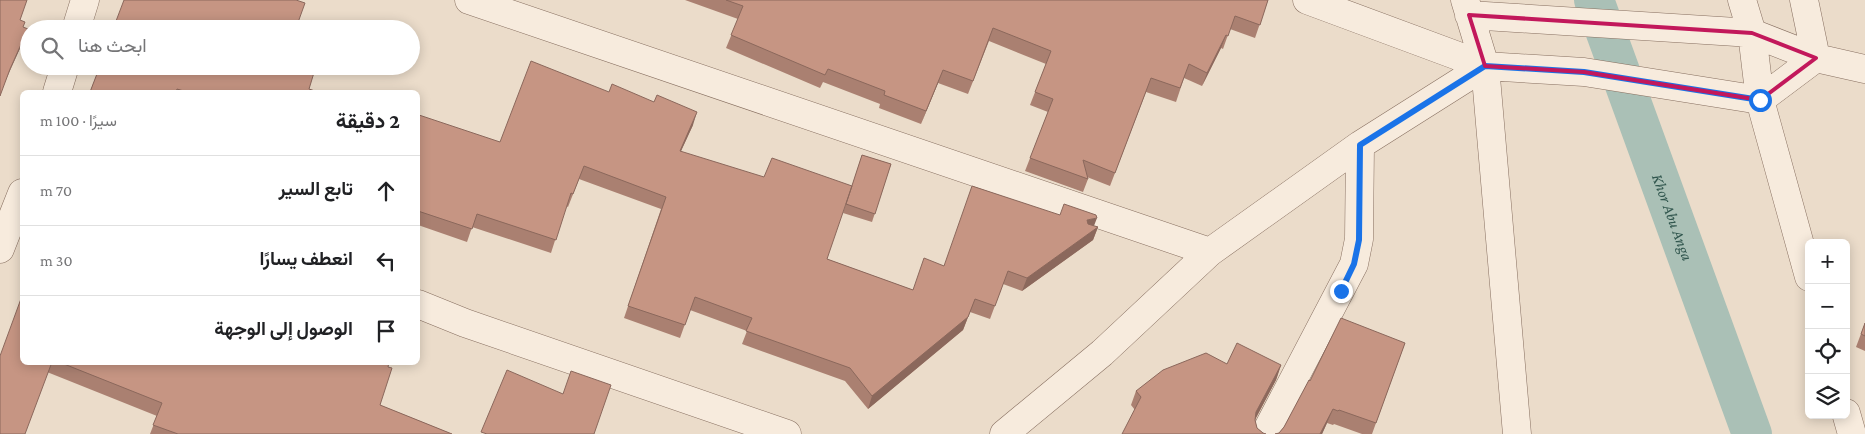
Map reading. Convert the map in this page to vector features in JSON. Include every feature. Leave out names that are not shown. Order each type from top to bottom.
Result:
[{"type":"street","points":[[79,20],[85,0]]},
{"type":"street","points":[[469,0],[1210,252]]},
{"type":"street","points":[[1306,0],[1485,66],[1584,72],[1760,100],[1816,58]]},
{"type":"street","points":[[1742,0],[1752,33],[1760,100],[1805,263]]},
{"type":"street","points":[[1804,0],[1816,58]]},
{"type":"street","points":[[1517,434],[1485,66],[1467,8],[1752,33],[1816,58],[1865,69]]},
{"type":"street","points":[[1004,434],[1102,353],[1210,252],[1360,145],[1485,66]]},
{"type":"street","points":[[58,90],[62,75]]},
{"type":"street","points":[[1265,434],[1354,264],[1359,240],[1360,145]]},
{"type":"street","points":[[0,249],[20,198]]},
{"type":"street","points":[[420,305],[465,323],[787,434]]},
{"type":"street","points":[[1848,419],[1852,434]]},
{"type":"highlighted area","points":[[1469,15],[1752,33],[1816,58],[1760,100],[1584,72],[1485,66]]},
{"type":"building","points":[[0,0],[27,0],[20,20],[20,47],[0,96]]},
{"type":"building","points":[[124,0],[296,0],[305,3],[299,20],[116,20]]},
{"type":"building","points":[[726,0],[1268,0],[1260,25],[1235,16],[1228,36],[1226,35],[1207,73],[1189,64],[1180,88],[1151,78],[1115,173],[1083,160],[1088,179],[1030,158],[1053,99],[1035,92],[1051,51],[993,28],[973,81],[943,70],[926,111],[884,95],[885,91],[828,69],[825,75],[731,35],[743,6]]},
{"type":"building","points":[[531,61],[609,92],[612,84],[654,102],[657,95],[697,112],[680,151],[764,177],[772,158],[852,186],[827,259],[913,290],[924,258],[944,266],[972,186],[1060,215],[1064,204],[1096,215],[1097,218],[1087,220],[1088,224],[1098,227],[1027,278],[1008,271],[995,306],[975,299],[968,317],[872,396],[850,368],[746,331],[752,318],[695,297],[685,325],[628,306],[666,197],[584,166],[573,194],[571,193],[556,240],[477,214],[472,229],[420,212],[420,115],[500,142]]},
{"type":"building","points":[[97,75],[313,75],[309,89],[312,90],[91,90]]},
{"type":"building","points":[[862,155],[891,164],[875,214],[846,204]]},
{"type":"building","points":[[20,301],[20,365],[51,365],[25,434],[0,434],[0,356]]},
{"type":"building","points":[[1341,318],[1405,343],[1376,423],[1333,409],[1320,434],[1275,434],[1279,433],[1284,427],[1310,381]]},
{"type":"building","points":[[1865,323],[1865,336],[1861,334]]},
{"type":"building","points":[[1237,343],[1281,365],[1256,412],[1257,428],[1266,434],[1122,434],[1141,397],[1136,391],[1163,370],[1206,353],[1227,364]]},
{"type":"building","points":[[67,365],[388,365],[388,367],[392,368],[380,405],[452,434],[178,434],[153,425],[162,403]]},
{"type":"building","points":[[507,370],[563,394],[571,371],[611,385],[594,434],[487,434],[481,432]]},
{"type":"waterway","name":"Khor Abu Anga","points":[[1594,0],[1752,434]]},
{"type":"route","points":[[1341,291],[1354,264],[1359,240],[1360,145],[1485,66],[1584,72],[1760,100]]}]
